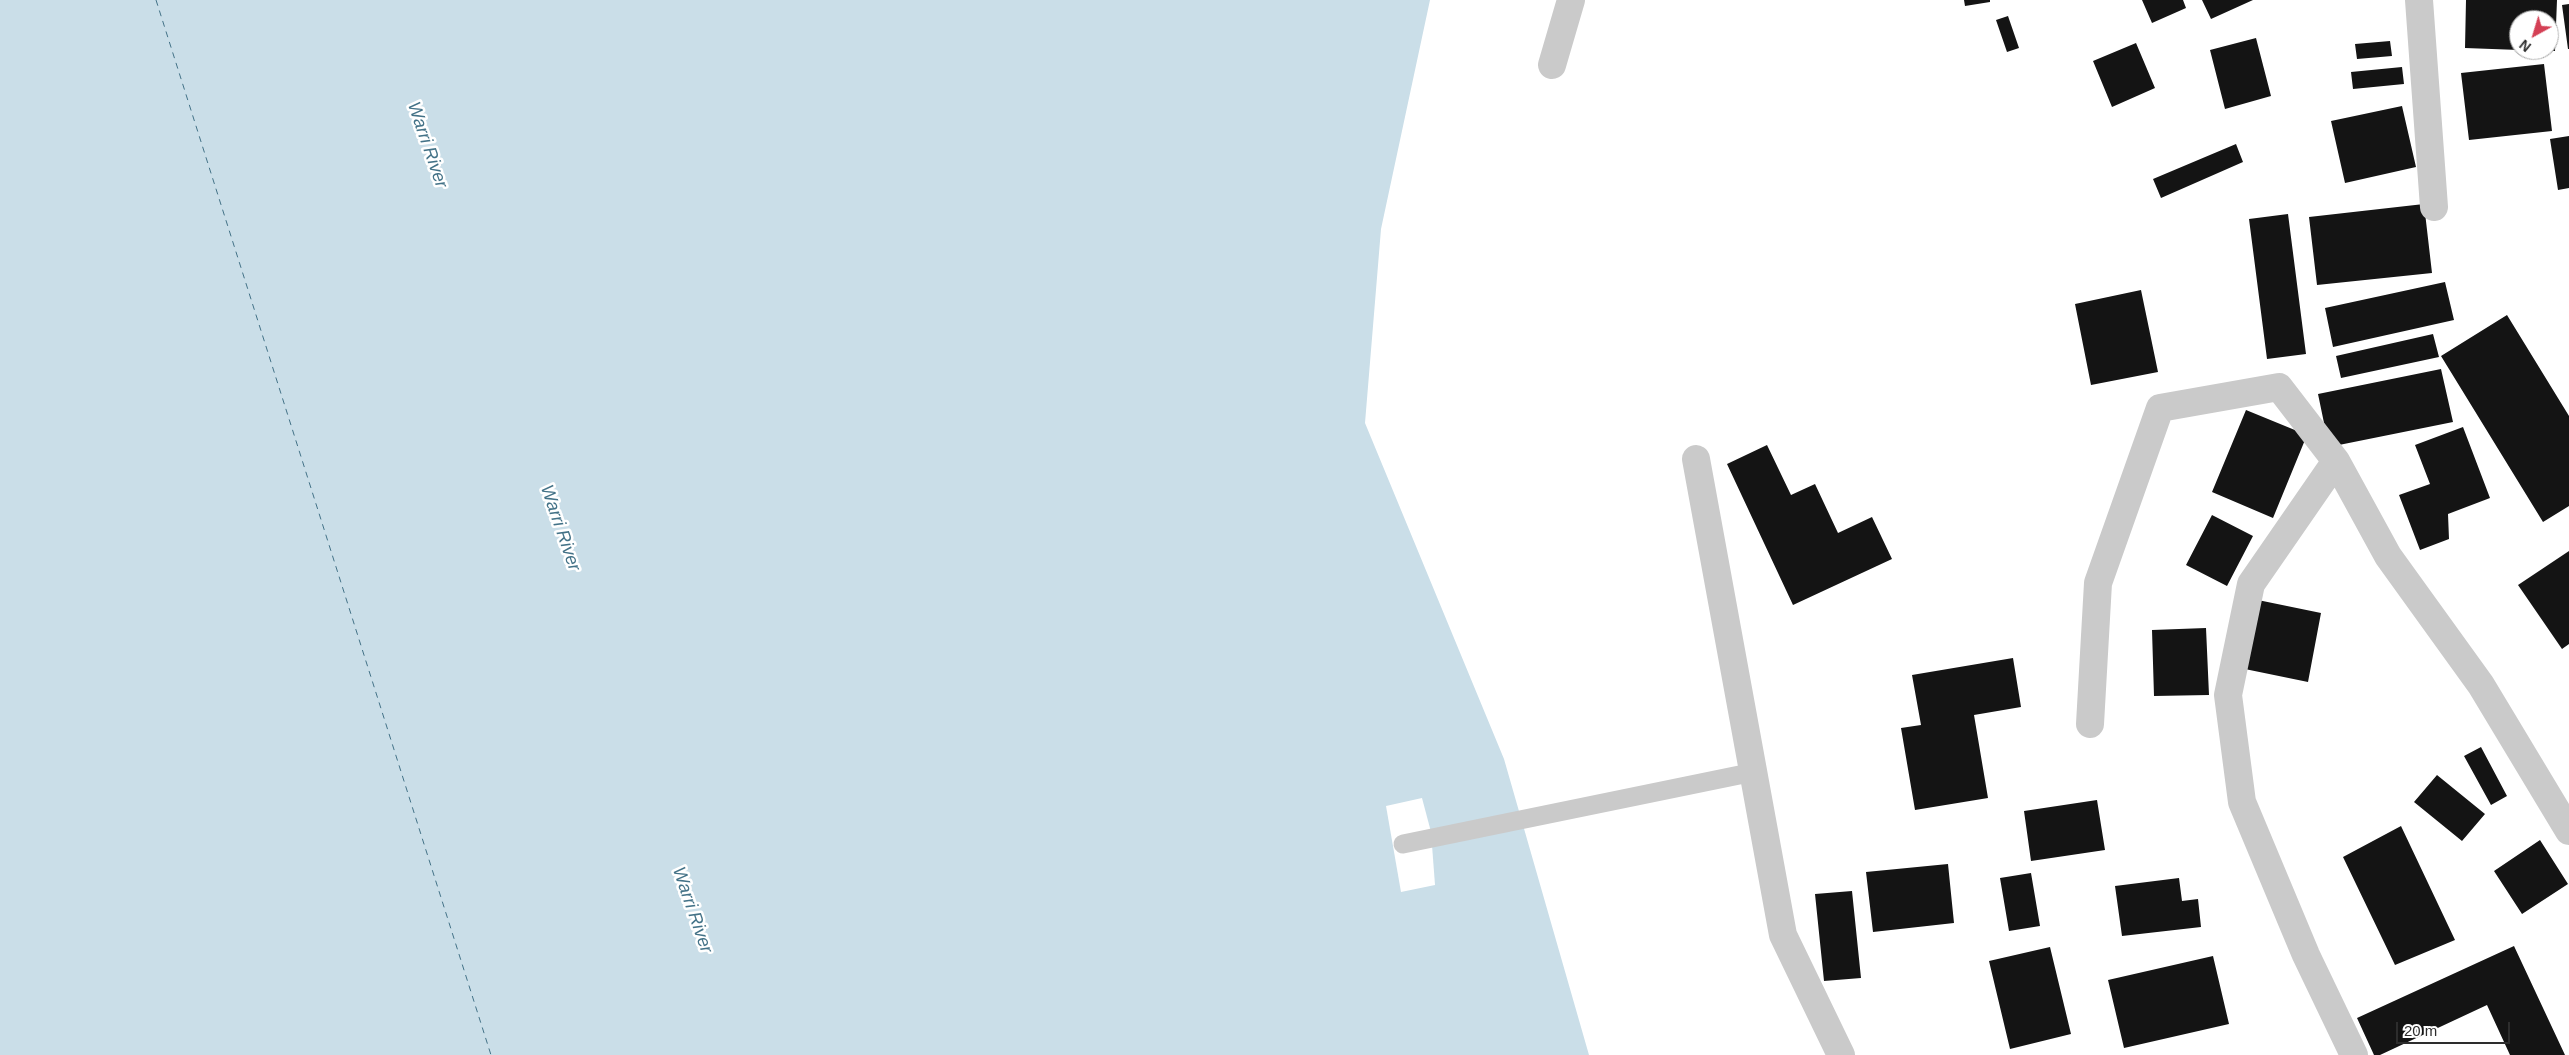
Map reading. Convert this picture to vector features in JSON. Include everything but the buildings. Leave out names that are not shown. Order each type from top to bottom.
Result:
[{"type":"street","points":[[1552,65],[1572,0]]},
{"type":"street","points":[[2419,0],[2434,207]]},
{"type":"street","points":[[2090,724],[2098,584],[2160,408],[2279,387],[2336,460],[2388,556],[2481,686],[2569,831]]},
{"type":"street","points":[[1696,459],[1783,935],[1841,1055]]},
{"type":"street","points":[[2336,460],[2251,584],[2228,695],[2242,802],[2306,955],[2354,1055]]},
{"type":"lane","points":[[1403,844],[1754,772]]},
{"type":"water","name":"Warri River","points":[[0,0],[1430,0],[1381,229],[1365,423],[1504,759],[1589,1055],[0,1055]]},
{"type":"pier","points":[[1422,798],[1431,832],[1435,885],[1401,892],[1386,806]]},
{"type":"ferry route","points":[[156,0],[491,1055]]}]
